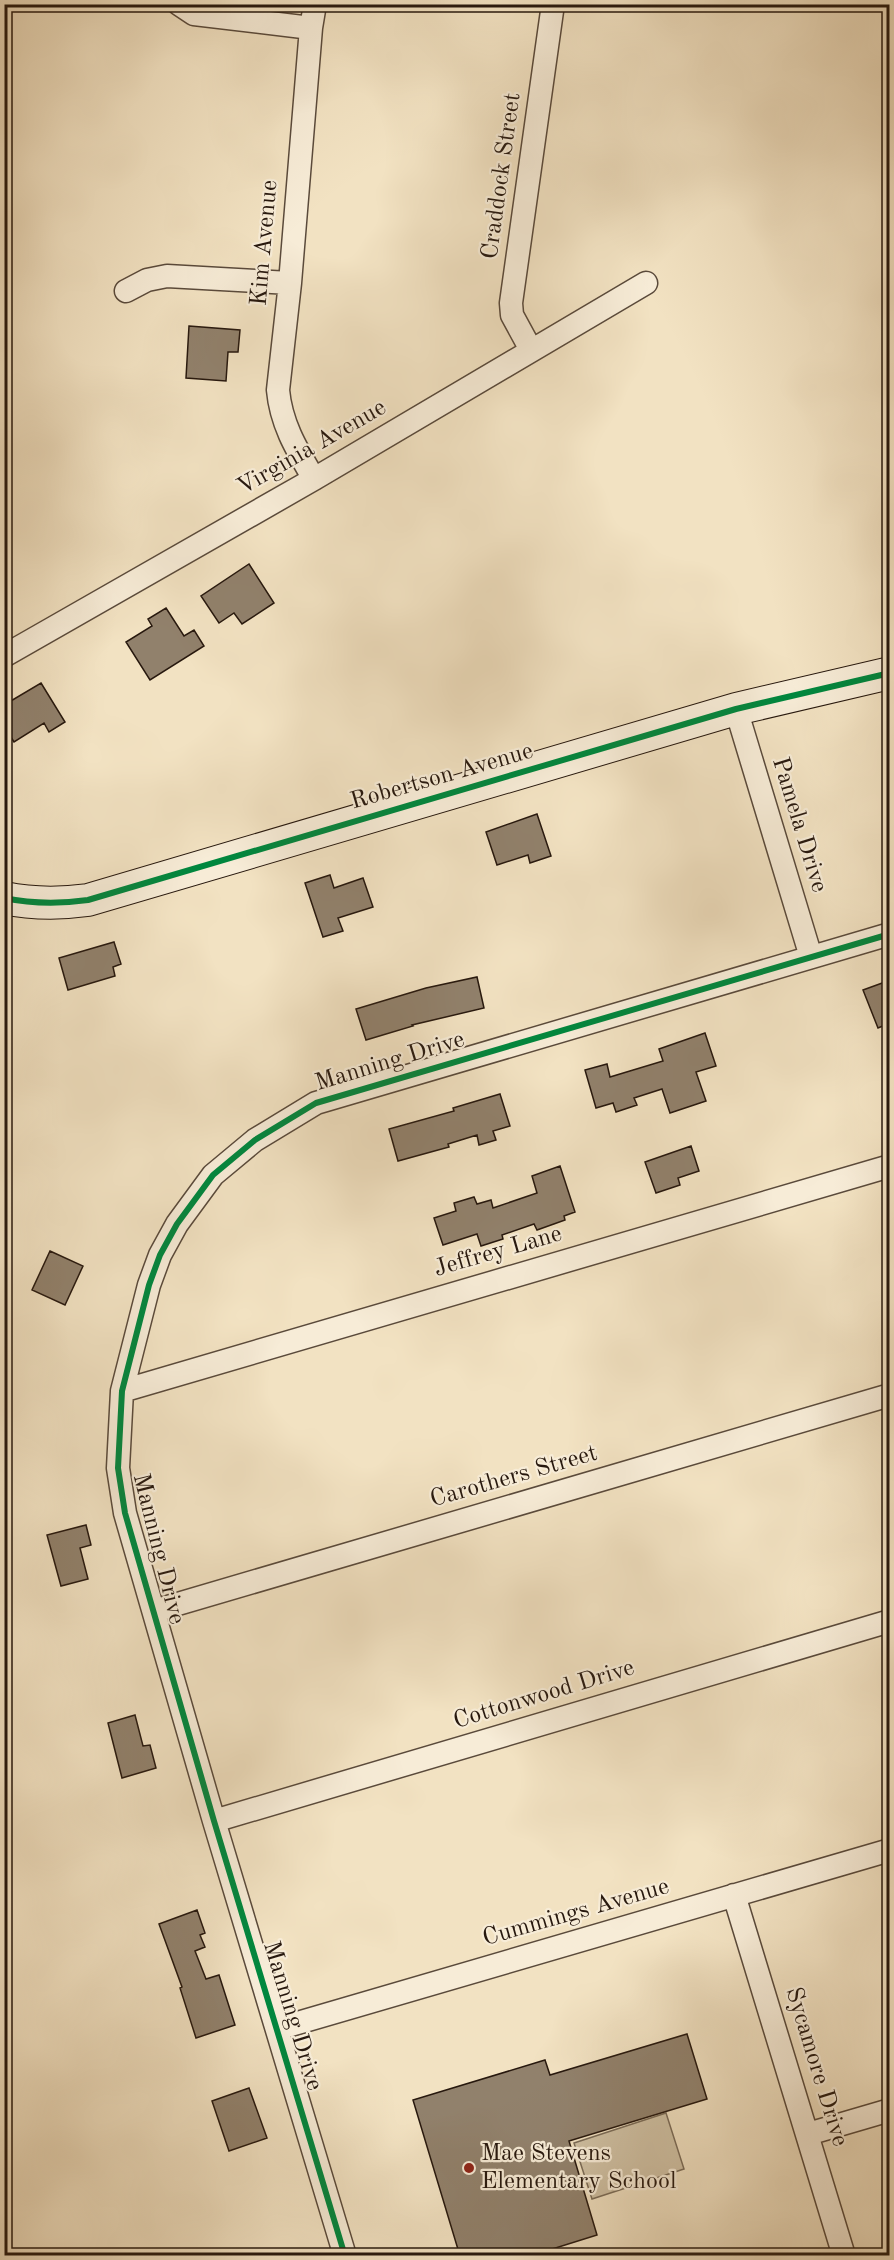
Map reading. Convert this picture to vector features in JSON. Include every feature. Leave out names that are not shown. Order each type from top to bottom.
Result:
[{"type":"street","points":[[179,4],[194,14],[311,28]]},
{"type":"street","name":"Kim Avenue","points":[[314,479],[285,426],[279,406],[279,371],[290,283],[311,28],[315,4]]},
{"type":"street","name":"Craddock Street","points":[[531,350],[512,315],[511,303],[553,4]]},
{"type":"street","points":[[126,291],[147,280],[167,276],[290,283]]},
{"type":"street","name":"Virginia Avenue","points":[[4,656],[314,479],[646,283]]},
{"type":"street","name":"Robertson Avenue","points":[[4,898],[27,903],[54,904],[88,900],[735,709],[890,673]]},
{"type":"street","name":"Pamela Drive","points":[[735,709],[811,957]]},
{"type":"street","name":"Manning Drive","points":[[345,2256],[214,1821],[125,1513],[118,1468],[122,1391],[149,1285],[160,1254],[177,1224],[213,1175],[255,1140],[316,1103],[890,934]]},
{"type":"street","name":"Jeffrey Lane","points":[[122,1391],[890,1166]]},
{"type":"street","name":"Carothers Street","points":[[154,1611],[890,1395]]},
{"type":"street","name":"Cottonwood Drive","points":[[214,1821],[890,1620]]},
{"type":"street","name":"Cummings Avenue","points":[[277,2029],[890,1850]]},
{"type":"street","name":"Sycamore Drive","points":[[734,1895],[844,2256]]},
{"type":"street","points":[[808,2134],[890,2110]]},
{"type":"shaded area","points":[[666,2113],[684,2169],[592,2199],[574,2143]]},
{"type":"building","points":[[189,326],[240,330],[238,352],[228,352],[226,381],[186,378]]},
{"type":"building","points":[[249,564],[274,603],[242,624],[234,613],[219,623],[201,596]]},
{"type":"building","points":[[166,608],[184,636],[194,630],[204,646],[150,680],[126,642],[152,626],[148,619]]},
{"type":"building","points":[[41,683],[65,722],[49,732],[44,723],[14,742],[4,726],[4,705]]},
{"type":"building","points":[[537,814],[551,856],[530,863],[528,855],[497,865],[486,832]]},
{"type":"building","points":[[330,875],[334,888],[363,878],[373,907],[338,918],[343,931],[323,937],[305,883]]},
{"type":"building","points":[[114,942],[121,964],[113,967],[115,976],[68,990],[59,958]]},
{"type":"building","points":[[477,977],[484,1008],[412,1025],[366,1040],[356,1009],[426,988]]},
{"type":"building","points":[[885,982],[890,995],[890,1023],[878,1028],[863,990]]},
{"type":"building","points":[[705,1033],[716,1066],[696,1072],[706,1101],[670,1113],[662,1089],[634,1098],[637,1105],[616,1112],[613,1103],[596,1108],[585,1070],[607,1064],[610,1077],[663,1061],[659,1049]]},
{"type":"building","points":[[500,1094],[510,1126],[493,1131],[496,1140],[479,1145],[477,1135],[448,1144],[449,1147],[398,1161],[389,1129],[454,1111],[453,1108]]},
{"type":"building","points":[[691,1146],[699,1171],[678,1178],[680,1185],[656,1193],[645,1162]]},
{"type":"building","points":[[560,1166],[575,1212],[564,1216],[565,1220],[537,1230],[534,1224],[502,1235],[503,1239],[481,1246],[477,1234],[443,1245],[434,1218],[456,1211],[454,1203],[474,1197],[477,1204],[491,1200],[493,1208],[537,1193],[532,1176]]},
{"type":"building","points":[[50,1251],[83,1266],[65,1305],[32,1290]]},
{"type":"building","points":[[86,1525],[91,1545],[80,1548],[88,1579],[61,1586],[47,1535]]},
{"type":"building","points":[[135,1715],[143,1746],[150,1745],[156,1768],[122,1778],[108,1723]]},
{"type":"building","points":[[197,1910],[205,1933],[200,1935],[205,1947],[195,1951],[206,1979],[219,1975],[235,2025],[196,2038],[180,1988],[182,1987],[159,1924]]},
{"type":"building","points":[[687,2034],[707,2099],[569,2141],[597,2235],[530,2256],[460,2256],[413,2100],[545,2060],[550,2075]]},
{"type":"building","points":[[249,2088],[267,2138],[229,2151],[212,2101]]},
{"type":"cycle path","points":[[4,898],[46,903],[88,900],[736,709],[890,673]]},
{"type":"cycle path","points":[[345,2256],[214,1821],[125,1513],[118,1468],[122,1391],[149,1285],[160,1255],[177,1224],[213,1175],[255,1140],[316,1103],[890,934]]},
{"type":"place","name":"Mae Stevens Elementary School","points":[[469,2168]]}]
